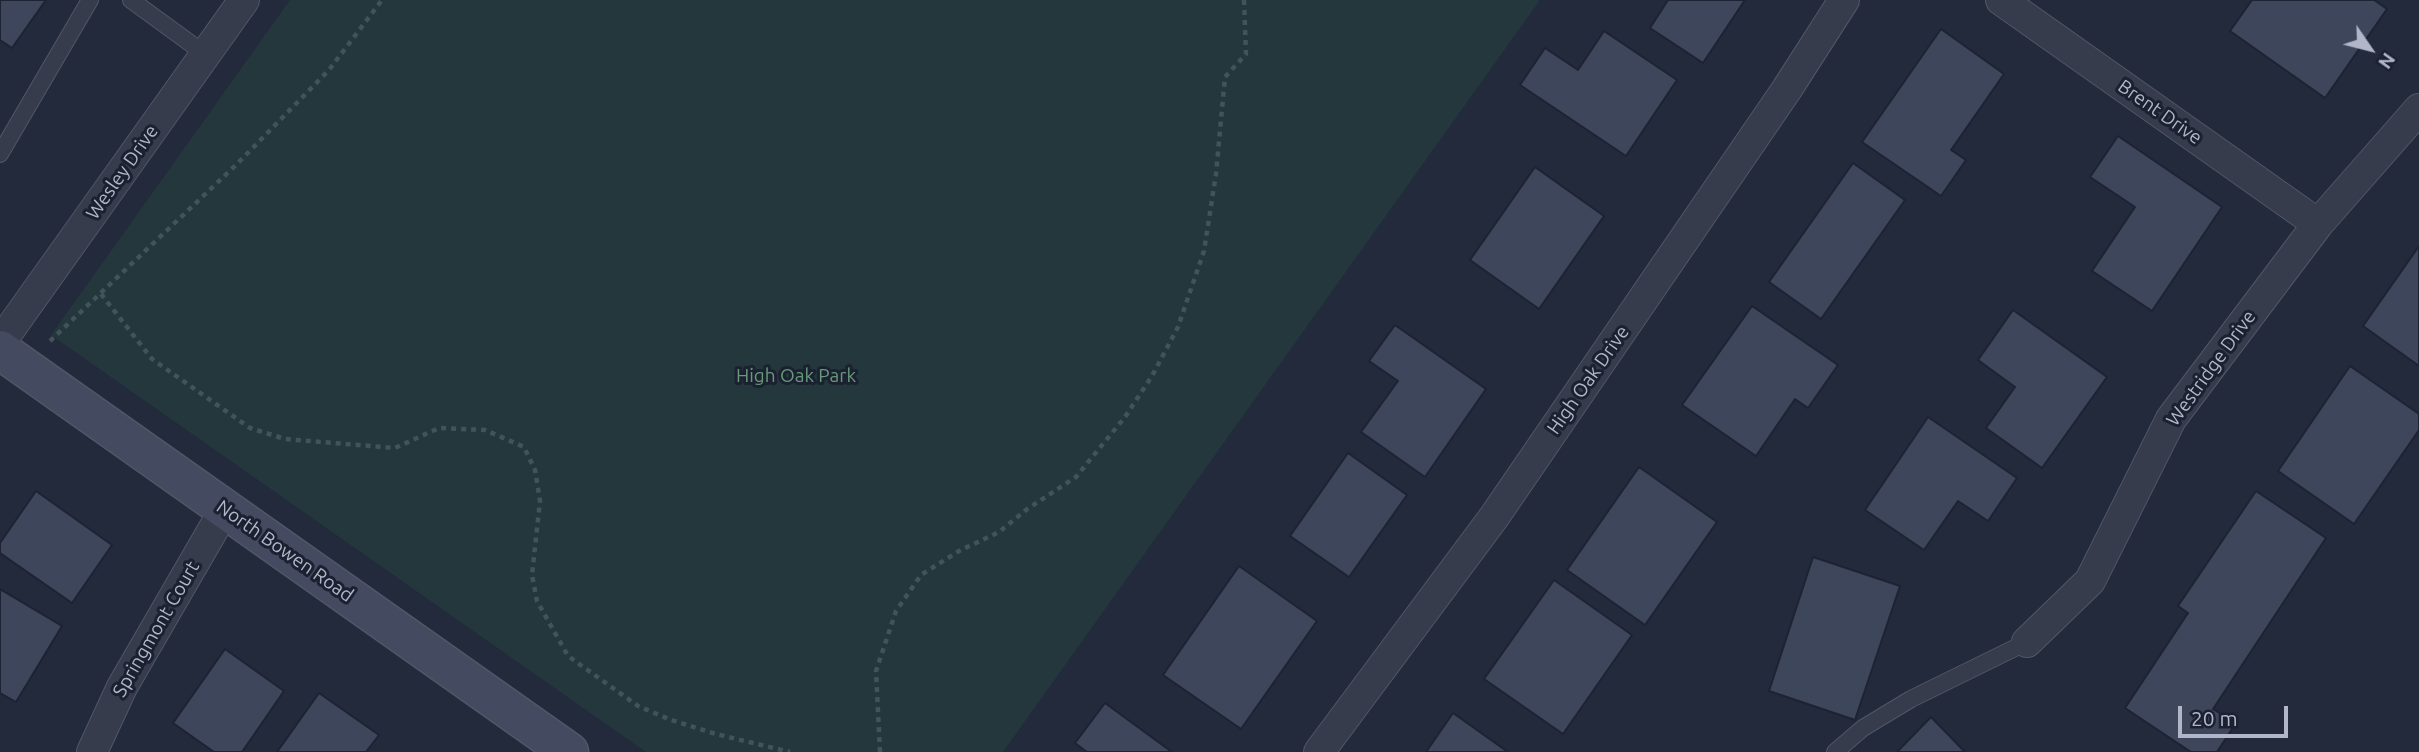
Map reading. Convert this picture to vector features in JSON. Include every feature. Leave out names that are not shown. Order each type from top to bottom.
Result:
[{"type":"street","name":"Wesley Drive","points":[[9,354],[205,54],[244,0]]},
{"type":"street","name":"High Oak Drive","points":[[1319,752],[1501,505],[1780,101],[1844,0]]},
{"type":"street","name":"Brent Drive","points":[[2001,0],[2318,225]]},
{"type":"street","name":"Westridge Drive","points":[[2027,642],[2091,581],[2171,419],[2318,225],[2419,109]]},
{"type":"street","name":"North Bowen Road","points":[[9,354],[569,752]]},
{"type":"street","name":"Springmont Court","points":[[92,752],[122,687],[225,509]]},
{"type":"lane","points":[[0,154],[90,0]]},
{"type":"lane","points":[[131,0],[205,54]]},
{"type":"lane","points":[[1835,752],[1863,728],[1911,699],[2027,642]]},
{"type":"path","points":[[9,354],[57,333],[101,294],[236,165],[329,70],[382,0]]},
{"type":"path","points":[[880,752],[876,671],[896,611],[921,575],[959,551],[999,532],[1026,510],[1076,477],[1125,417],[1152,376],[1178,327],[1204,251],[1216,174],[1225,77],[1246,54],[1244,0]]},
{"type":"path","points":[[101,294],[152,359],[250,428],[285,439],[395,448],[439,428],[485,430],[524,447],[535,470],[540,501],[532,575],[537,601],[568,656],[638,706],[716,734],[790,752]]},
{"type":"green space","name":"High Oak Park","points":[[290,0],[1540,0],[1003,752],[646,752],[51,335]]},
{"type":"building","points":[[0,0],[46,0],[12,48],[0,40]]},
{"type":"building","points":[[1668,0],[1745,0],[1703,63],[1650,28]]},
{"type":"building","points":[[2252,0],[2374,0],[2387,9],[2325,98],[2230,31]]},
{"type":"building","points":[[1941,29],[2004,74],[1951,150],[1966,160],[1941,196],[1862,142]]},
{"type":"building","points":[[1604,31],[1677,80],[1626,156],[1520,85],[1545,48],[1578,70]]},
{"type":"building","points":[[2118,136],[2222,207],[2152,311],[2092,271],[2135,207],[2090,177]]},
{"type":"building","points":[[1853,163],[1905,200],[1821,319],[1769,282]]},
{"type":"building","points":[[1535,167],[1604,216],[1539,309],[1470,260]]},
{"type":"building","points":[[2419,246],[2419,366],[2363,326]]},
{"type":"building","points":[[1752,306],[1838,365],[1808,408],[1795,399],[1756,456],[1682,405]]},
{"type":"building","points":[[2013,310],[2107,377],[2042,468],[1986,428],[2015,387],[1978,360]]},
{"type":"building","points":[[1395,325],[1486,389],[1425,477],[1361,432],[1398,381],[1369,361]]},
{"type":"building","points":[[2350,366],[2419,414],[2419,430],[2354,524],[2278,471]]},
{"type":"building","points":[[1928,417],[2017,478],[1988,521],[1958,501],[1924,550],[1865,510]]},
{"type":"building","points":[[1348,453],[1407,495],[1349,577],[1290,536]]},
{"type":"building","points":[[1639,467],[1717,522],[1645,625],[1567,570]]},
{"type":"building","points":[[36,491],[112,545],[72,603],[0,553],[0,543]]},
{"type":"building","points":[[2256,491],[2326,538],[2213,709],[2236,723],[2217,752],[2191,752],[2125,708],[2188,613],[2178,606]]},
{"type":"building","points":[[1813,557],[1900,586],[1855,720],[1769,691]]},
{"type":"building","points":[[1239,566],[1317,621],[1241,729],[1163,675]]},
{"type":"building","points":[[1554,580],[1632,635],[1563,734],[1484,679]]},
{"type":"building","points":[[0,589],[62,626],[16,702],[0,693]]},
{"type":"building","points":[[225,649],[284,691],[242,752],[214,752],[173,723]]},
{"type":"building","points":[[319,693],[379,735],[366,752],[277,752]]},
{"type":"building","points":[[1105,703],[1172,752],[1087,752],[1075,743]]},
{"type":"building","points":[[1453,713],[1508,752],[1426,752]]},
{"type":"building","points":[[1931,717],[1965,752],[1897,752]]}]
